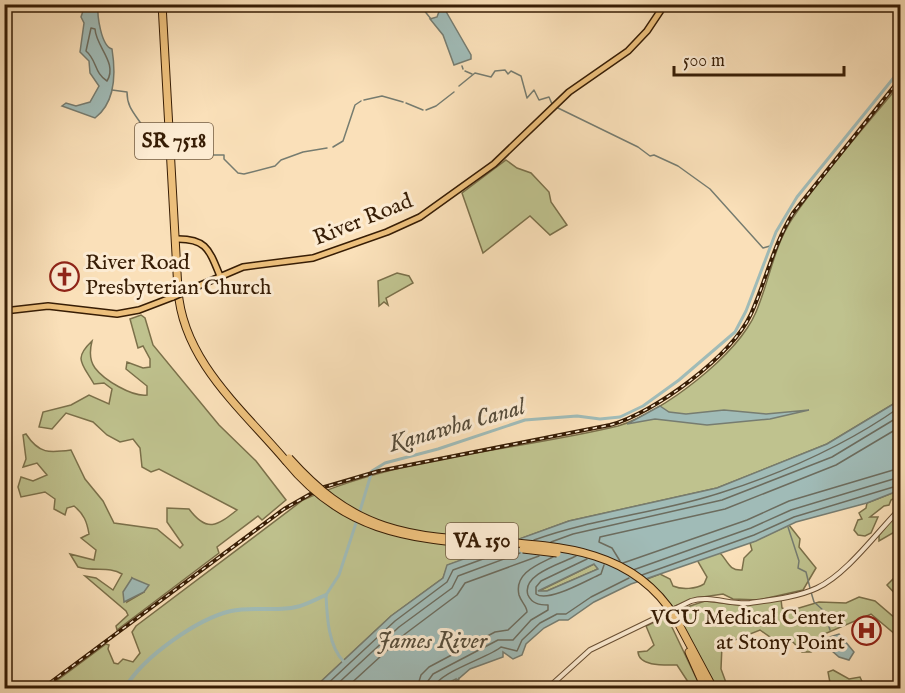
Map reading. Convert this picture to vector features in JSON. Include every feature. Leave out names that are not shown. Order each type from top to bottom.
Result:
[{"type":"highway","name":"SR 7518","points":[[164,4],[177,239]]},
{"type":"highway","name":"VA 150","points":[[177,239],[184,306],[196,345],[287,459],[309,480],[335,501],[386,526],[421,534],[575,550],[611,560],[648,583],[673,618],[713,688]]},
{"type":"highway","name":"VA 150","points":[[673,618],[706,688]]},
{"type":"main road","name":"River Road","points":[[4,311],[48,306],[123,314],[256,264],[313,258],[387,232],[420,217],[494,164],[569,92],[628,51],[647,31],[665,4]]},
{"type":"main road","points":[[177,239],[195,239],[201,243],[220,276]]},
{"type":"street","points":[[548,688],[590,650],[690,601],[702,599],[748,603],[820,587],[866,547],[900,509]]},
{"type":"green space","points":[[900,84],[900,400],[827,444],[717,488],[569,521],[448,565],[443,578],[391,616],[314,688],[47,688],[106,644],[109,645],[108,649],[114,663],[118,664],[123,659],[133,662],[140,653],[132,632],[136,626],[303,500],[379,473],[618,426],[656,409],[676,396],[716,364],[747,329],[761,300],[776,252],[792,219],[831,167]]},
{"type":"green space","points":[[506,160],[517,168],[531,173],[549,192],[551,202],[567,225],[550,235],[530,216],[483,253],[462,193]]},
{"type":"green space","points":[[397,273],[409,276],[413,283],[386,298],[388,305],[384,302],[379,306],[378,281]]},
{"type":"green space","points":[[141,315],[145,318],[153,345],[219,425],[256,461],[286,500],[262,520],[258,516],[217,547],[219,553],[117,630],[116,626],[128,615],[126,611],[85,576],[96,578],[113,590],[122,574],[112,570],[78,567],[70,554],[94,560],[96,550],[81,538],[89,534],[83,515],[74,506],[67,508],[65,515],[54,509],[55,499],[45,492],[21,497],[18,487],[21,477],[33,481],[47,475],[37,463],[23,467],[26,459],[23,435],[26,434],[35,445],[45,451],[71,450],[85,479],[103,501],[114,523],[157,529],[180,548],[183,545],[167,522],[167,508],[189,509],[201,522],[207,524],[218,523],[237,510],[159,469],[151,472],[142,467],[140,448],[133,439],[120,442],[107,435],[93,422],[66,413],[52,429],[39,427],[43,412],[71,405],[89,395],[109,404],[112,389],[104,383],[94,384],[81,361],[83,352],[92,341],[91,358],[99,373],[126,390],[147,395],[147,386],[126,369],[127,362],[143,368],[150,367],[150,359],[143,346],[138,348],[130,319]],"holes":[[[132,578],[144,592],[127,602]]]},
{"type":"green space","points":[[900,490],[900,495],[891,500],[889,505],[884,506],[870,517],[878,517],[871,533],[865,536],[858,535],[854,530],[858,520],[862,519],[859,513],[866,508],[867,503]]},
{"type":"green space","points":[[900,511],[898,530],[879,541],[879,534]]},
{"type":"green space","points":[[789,525],[800,539],[799,547],[816,568],[803,590],[759,600],[733,599],[723,594],[696,598],[673,607],[647,579],[660,574],[670,579],[673,586],[689,588],[701,586],[707,577],[697,560],[719,552],[731,567],[742,570],[744,558],[752,550],[750,543]]},
{"type":"green space","points":[[594,564],[598,569],[547,591],[537,592]]},
{"type":"green space","points":[[895,577],[900,577],[900,599],[887,585]]},
{"type":"green space","points":[[859,597],[875,601],[895,618],[900,615],[900,635],[896,635],[871,614],[822,635],[819,647],[811,652],[802,652],[793,642],[780,644],[760,630],[722,645],[721,669],[728,688],[717,688],[675,611],[705,601],[739,605],[781,599],[782,608],[789,611],[819,602],[846,603]]},
{"type":"green space","points":[[666,617],[701,688],[692,688],[677,665],[648,663],[640,657],[638,652],[647,651],[654,645],[646,626]]},
{"type":"green space","points":[[833,670],[849,679],[860,677],[865,688],[831,688],[828,672]]},
{"type":"water","points":[[85,5],[98,5],[100,30],[108,47],[112,49],[113,58],[114,78],[111,96],[95,118],[62,106],[66,103],[76,106],[90,102],[99,86],[90,73],[89,61],[80,52],[84,23],[81,17]]},
{"type":"water","points":[[444,8],[471,55],[471,59],[454,65],[443,35],[430,19],[437,17],[440,9]]},
{"type":"water","name":"James River","points":[[900,400],[900,490],[867,503],[796,522],[756,541],[631,584],[594,602],[568,620],[559,620],[544,628],[526,644],[522,655],[513,659],[503,652],[503,657],[470,669],[456,681],[456,679],[437,688],[314,688],[391,616],[443,578],[447,565],[569,521],[717,488],[827,444]],"holes":[[[594,564],[598,569],[547,591],[538,591]]]},
{"type":"water","points":[[660,406],[669,412],[686,414],[724,410],[766,414],[809,410],[770,419],[707,425],[655,419],[627,424]]},
{"type":"water","points":[[132,578],[149,585],[144,592],[124,602],[123,592]]},
{"type":"water","points":[[839,634],[854,652],[849,660],[839,657],[824,644],[826,638]]},
{"type":"waterway","points":[[419,4],[431,19]]},
{"type":"waterway","points":[[459,86],[475,73],[491,77],[495,71],[505,70],[508,74],[511,71],[521,76],[527,98],[534,90],[539,100],[549,97],[552,104]]},
{"type":"waterway","name":"Kanawha Canal","points":[[359,514],[372,471],[385,463],[438,449],[525,420],[577,416],[600,419],[620,417],[643,406],[679,380],[735,332],[746,311],[776,232],[797,197],[900,70]]},
{"type":"waterway","points":[[465,71],[472,74]]},
{"type":"waterway","points":[[112,90],[127,92],[130,106],[150,140],[163,149]]},
{"type":"waterway","points":[[426,110],[436,106],[454,92]]},
{"type":"waterway","points":[[364,100],[382,96],[403,102]]},
{"type":"waterway","points":[[333,147],[343,141],[355,105],[361,101]]},
{"type":"waterway","points":[[406,103],[423,110]]},
{"type":"waterway","points":[[558,108],[638,147],[650,156],[654,155],[678,166],[710,189],[763,248],[770,246]]},
{"type":"waterway","points":[[204,155],[224,155],[224,159],[238,173],[244,174],[275,166],[281,160],[303,152],[327,148]]},
{"type":"waterway","points":[[181,152],[198,156]]},
{"type":"waterway","name":"Kanawha Canal","points":[[344,662],[332,639],[326,595],[339,575],[357,520]]},
{"type":"waterway","points":[[788,527],[799,561],[798,568],[806,572],[810,588]]},
{"type":"waterway","points":[[811,592],[814,602],[824,611],[830,630]]},
{"type":"waterway","points":[[125,688],[133,676],[157,652],[187,631],[217,615],[247,609],[296,607],[326,595]]},
{"type":"waterway","points":[[457,688],[459,678]]},
{"type":"railway","points":[[43,688],[284,509],[321,488],[379,471],[610,425],[628,419],[669,396],[709,365],[741,331],[751,314],[775,250],[793,213],[900,79]]},
{"type":"place","name":"River Road Presbyterian Church","points":[[64,276]]},
{"type":"place","name":"VCU Medical Center at Stony Point","points":[[866,631]]}]
